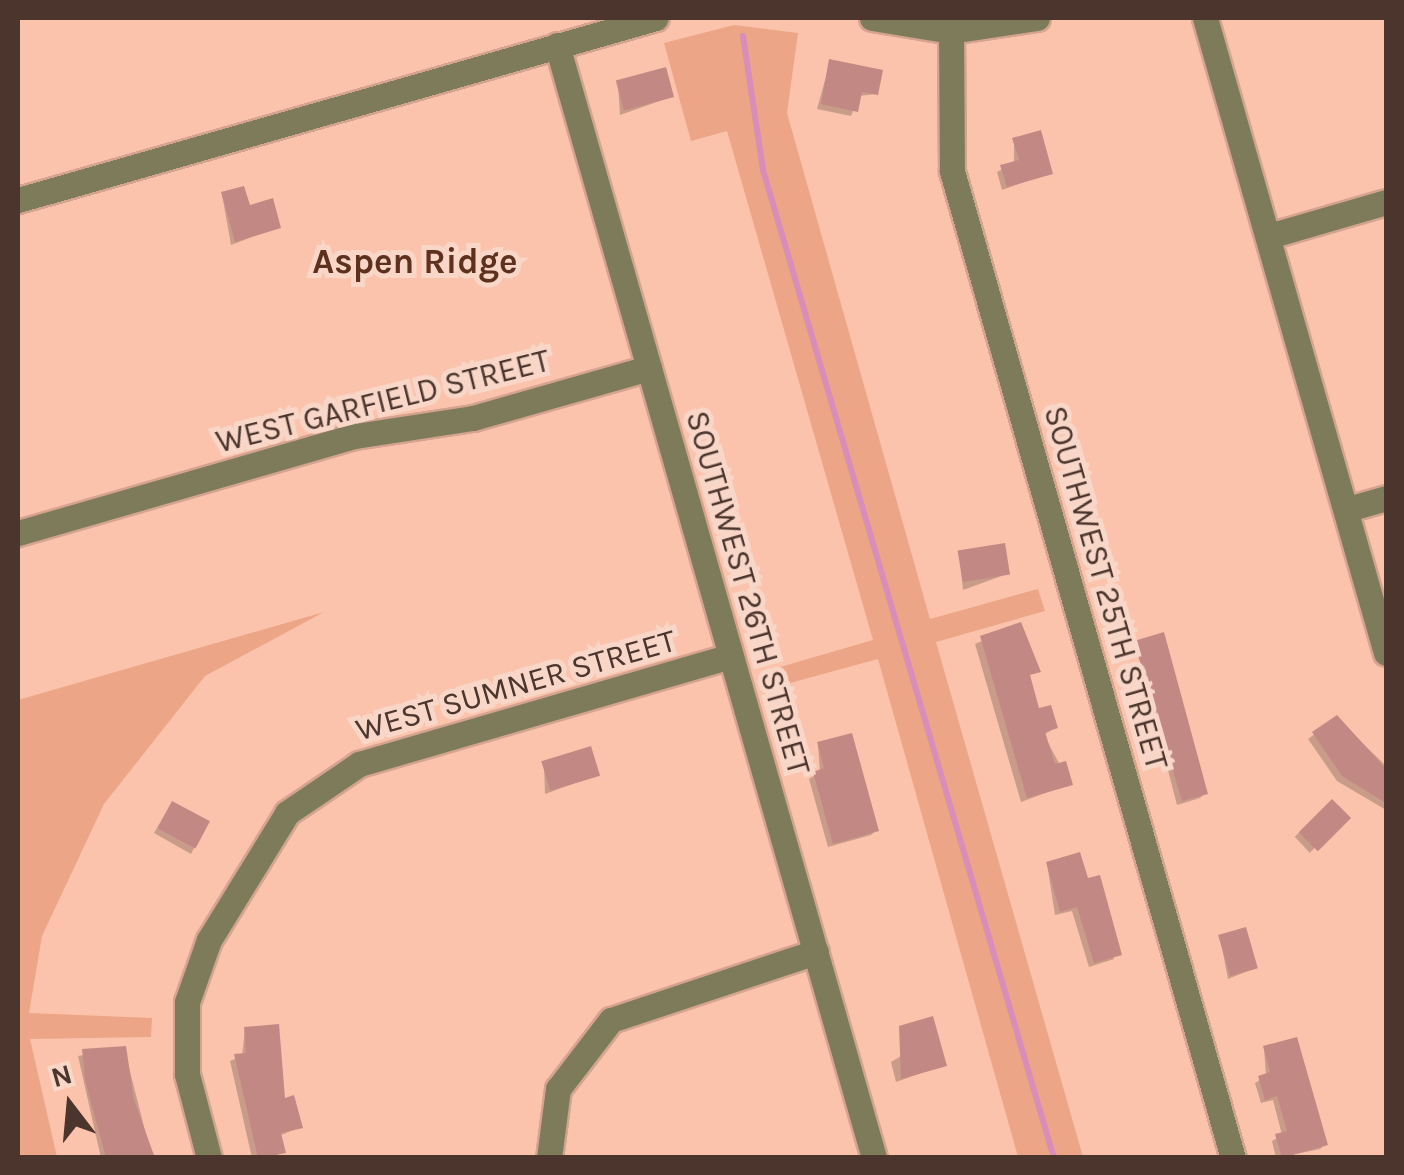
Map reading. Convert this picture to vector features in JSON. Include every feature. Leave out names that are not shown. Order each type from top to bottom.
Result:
[{"type":"street","points":[[18,200],[656,18]]},
{"type":"street","points":[[872,18],[951,31],[1037,18]]},
{"type":"street","points":[[1205,18],[1348,509],[1386,654]]},
{"type":"street","name":"SOUTHWEST 25TH STREET","points":[[951,31],[952,170],[1233,1158]]},
{"type":"street","name":"SOUTHWEST 26TH STREET","points":[[557,46],[874,1158]]},
{"type":"street","points":[[1269,236],[1386,202]]},
{"type":"street","name":"WEST GARFIELD STREET","points":[[18,533],[355,436],[473,418],[649,368]]},
{"type":"street","points":[[1348,509],[1386,498]]},
{"type":"street","name":"WEST SUMNER STREET","points":[[209,1158],[186,1074],[187,1002],[209,940],[287,813],[360,764],[731,656]]},
{"type":"street","points":[[548,1158],[558,1089],[611,1020],[816,952]]},
{"type":"shaded area","points":[[734,25],[798,33],[787,113],[930,619],[1038,589],[1045,611],[936,642],[1083,1157],[1018,1157],[878,659],[768,689],[763,672],[873,640],[727,131],[691,141],[664,43]]},
{"type":"shaded area","points":[[324,612],[205,676],[104,804],[42,936],[29,1013],[152,1018],[151,1037],[30,1039],[57,1157],[18,1157],[18,700]]},
{"type":"building","points":[[829,59],[883,70],[878,95],[862,92],[858,112],[821,104]]},
{"type":"building","points":[[666,67],[674,97],[624,110],[616,80]]},
{"type":"building","points":[[1041,130],[1053,174],[1007,187],[1000,165],[1019,160],[1012,138]]},
{"type":"building","points":[[244,186],[250,205],[273,198],[281,228],[235,242],[221,192]]},
{"type":"building","points":[[1005,543],[1010,575],[963,582],[958,551]]},
{"type":"building","points":[[1021,622],[1041,672],[1030,675],[1039,708],[1051,705],[1058,728],[1045,732],[1055,764],[1066,761],[1073,785],[1027,798],[980,636]]},
{"type":"building","points":[[1164,632],[1208,794],[1182,801],[1134,641]]},
{"type":"building","points":[[1337,715],[1386,769],[1386,803],[1342,776],[1312,732]]},
{"type":"building","points":[[852,733],[879,831],[833,844],[813,772],[824,768],[817,742]]},
{"type":"building","points":[[591,746],[600,776],[550,791],[541,761]]},
{"type":"building","points":[[1332,799],[1351,818],[1318,851],[1299,832]]},
{"type":"building","points":[[172,801],[210,821],[195,849],[157,828]]},
{"type":"building","points":[[1080,852],[1088,878],[1100,875],[1122,955],[1094,963],[1077,907],[1060,912],[1046,862]]},
{"type":"building","points":[[1246,927],[1258,968],[1230,976],[1218,935]]},
{"type":"building","points":[[933,1016],[947,1066],[901,1079],[899,1026]]},
{"type":"building","points":[[279,1024],[285,1098],[294,1095],[303,1128],[281,1133],[286,1153],[258,1158],[234,1054],[246,1053],[244,1027]]},
{"type":"building","points":[[1297,1037],[1328,1145],[1282,1158],[1275,1134],[1287,1131],[1277,1096],[1265,1100],[1258,1076],[1270,1072],[1263,1046]]},
{"type":"building","points":[[126,1046],[134,1100],[155,1158],[106,1158],[85,1080],[82,1049]]},
{"type":"waterway","points":[[743,36],[763,170],[1054,1158]]},
{"type":"district","name":"Aspen Ridge","points":[[415,262]]}]
